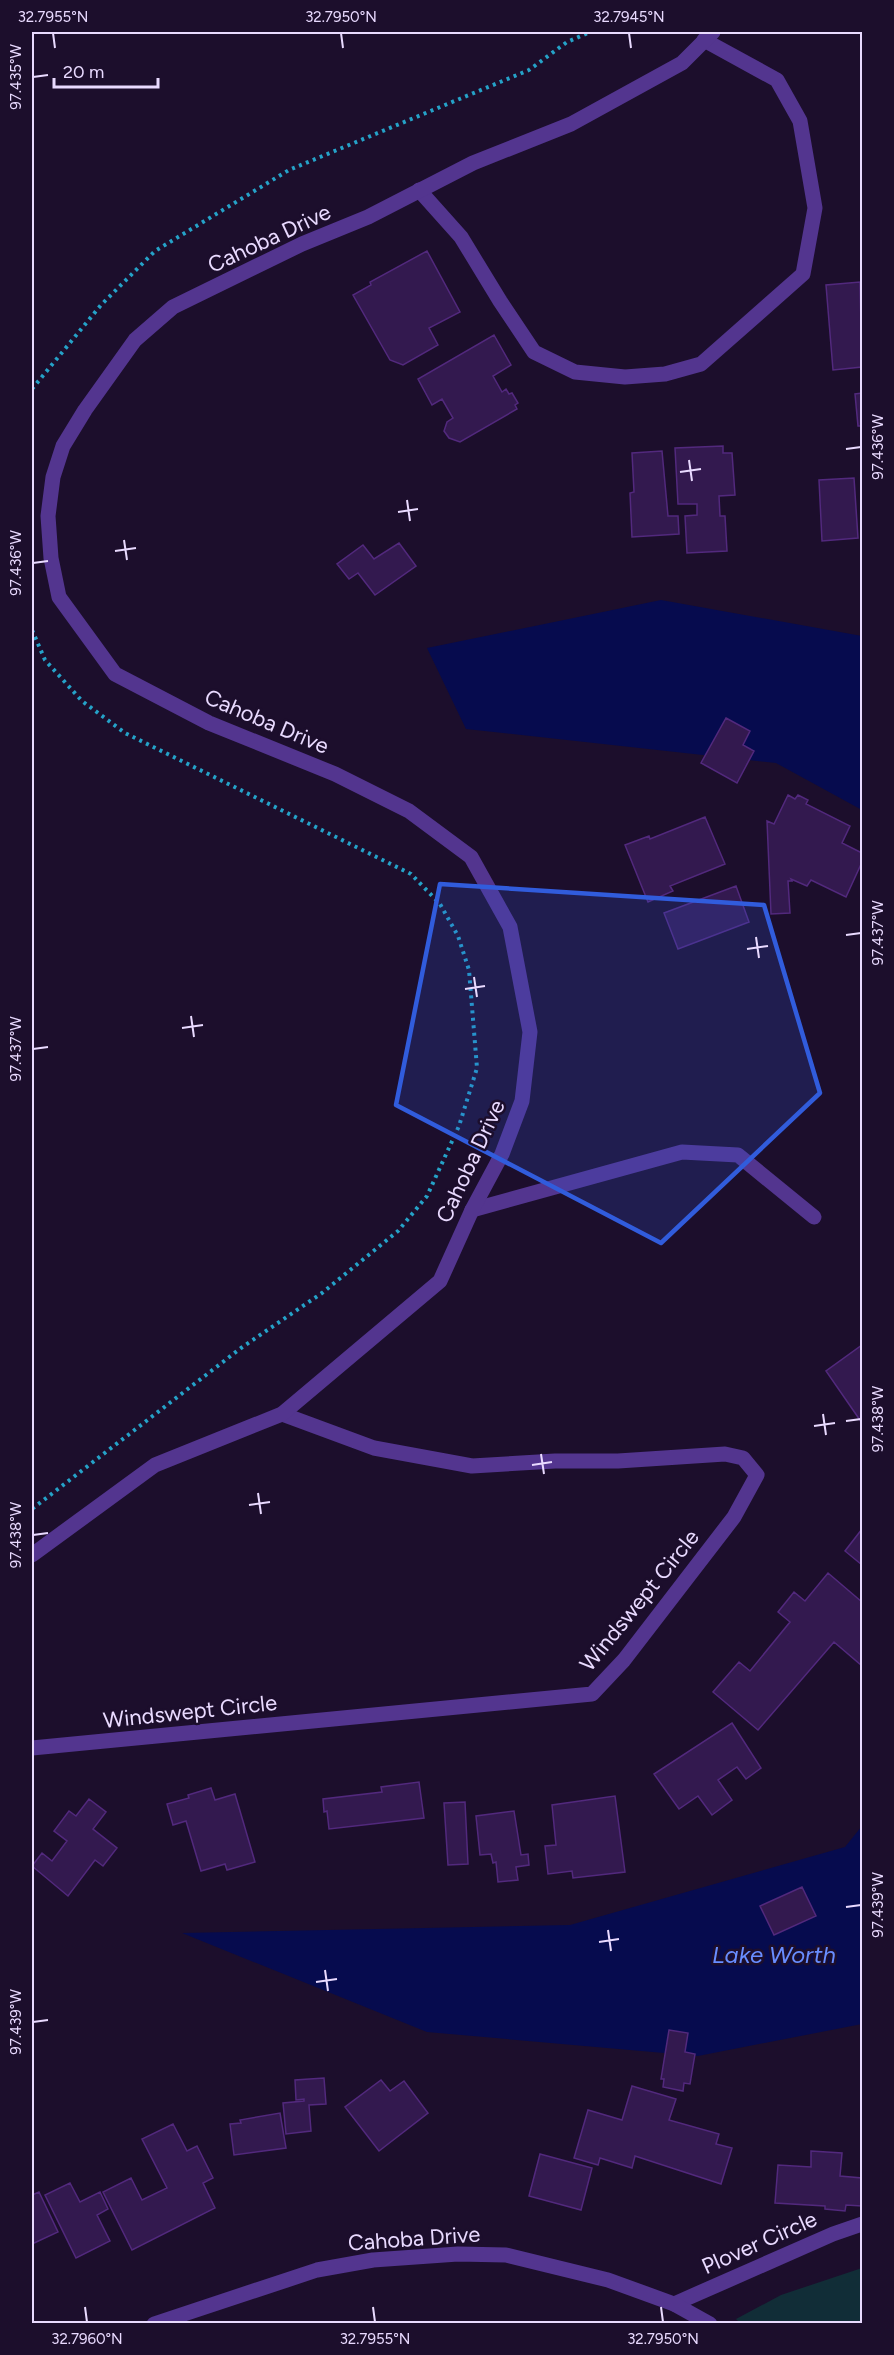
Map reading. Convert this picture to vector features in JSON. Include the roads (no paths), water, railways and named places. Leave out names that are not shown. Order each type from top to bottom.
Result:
[{"type":"street","name":"Cahoba Drive","points":[[32,1555],[155,1465],[282,1414],[440,1281],[472,1210],[502,1154],[522,1101],[530,1032],[510,927],[471,857],[410,811],[334,774],[209,723],[115,674],[59,597],[51,558],[48,516],[53,477],[63,446],[85,410],[135,340],[173,307],[302,244],[368,217],[473,163],[571,124],[682,63],[708,36]]},
{"type":"street","points":[[419,190],[461,237],[534,352],[574,372],[625,377],[665,374],[701,363],[803,274],[814,208],[800,121],[777,80],[708,36]]},
{"type":"street","points":[[472,1210],[682,1152],[738,1155],[814,1217]]},
{"type":"street","name":"Windswept Circle","points":[[32,1748],[592,1694],[624,1659],[734,1517],[757,1476],[743,1458],[725,1454],[618,1461],[555,1461],[472,1466],[374,1448],[282,1414]]},
{"type":"street","name":"Plover Circle","points":[[674,2304],[833,2234],[862,2224]]},
{"type":"street","name":"Cahoba Drive","points":[[154,2324],[317,2270],[373,2260],[458,2254],[506,2255],[608,2280],[674,2304],[710,2324]]},
{"type":"water","points":[[661,600],[862,636],[862,810],[776,763],[466,729],[427,648]]},
{"type":"water","name":"Lake Worth","points":[[862,1826],[862,2024],[698,2056],[427,2032],[182,1933],[570,1925],[845,1847]]}]
